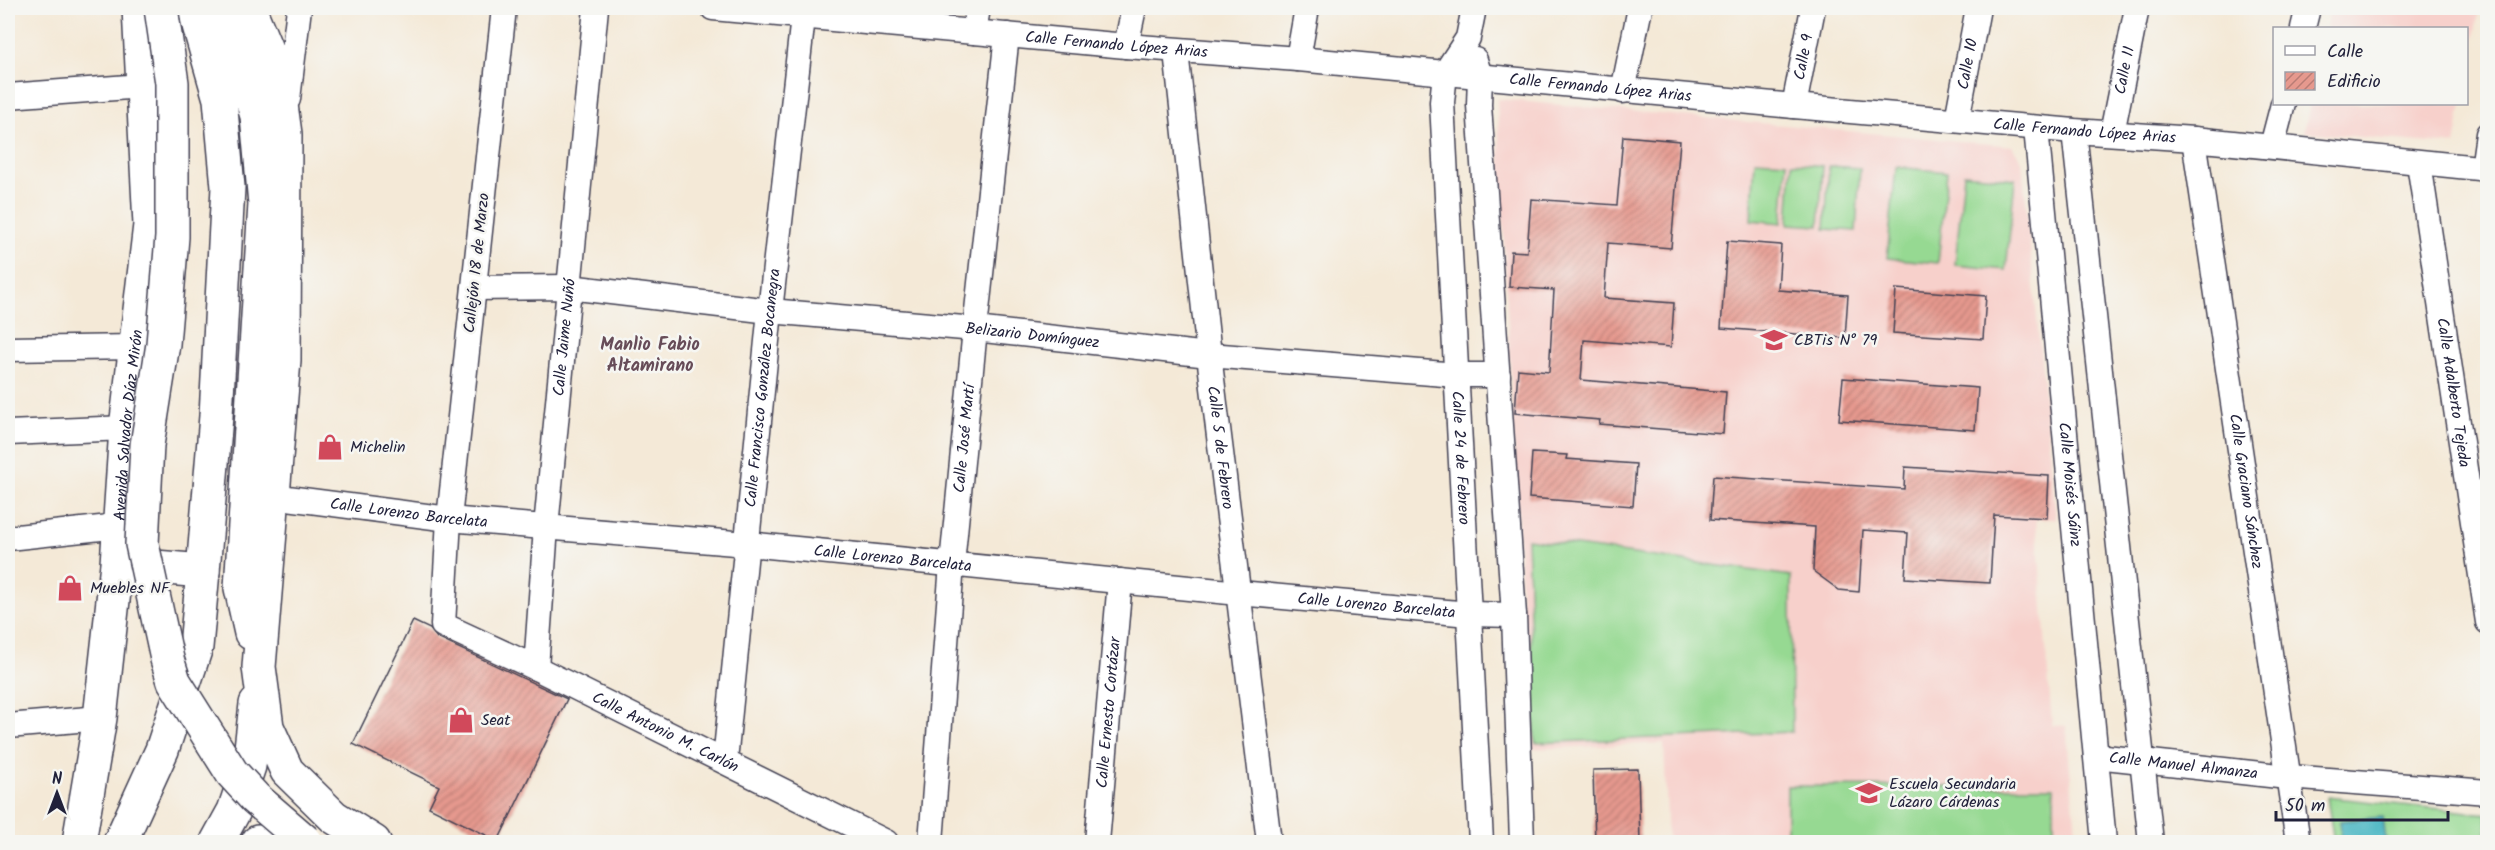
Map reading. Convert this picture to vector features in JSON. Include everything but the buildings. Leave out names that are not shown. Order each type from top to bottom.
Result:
[{"type":"main road","name":"Avenida Salvador Díaz Mirón","points":[[80,843],[100,718],[117,564],[126,428],[150,225],[139,8]]},
{"type":"main road","name":"Avenida Salvador Díaz Mirón","points":[[161,8],[172,83],[172,237],[163,344],[147,445],[142,544],[167,659],[174,681],[232,773],[255,798],[306,843]]},
{"type":"main road","points":[[120,843],[162,750],[196,647],[203,571],[216,416],[228,188],[220,99],[194,8]]},
{"type":"main road","points":[[224,8],[257,116],[265,204],[241,588],[260,674],[267,727],[287,771],[334,817],[374,843]]},
{"type":"main road","points":[[217,843],[234,811],[249,766],[260,674],[284,360],[285,134],[277,76],[249,8]]},
{"type":"main road","points":[[117,564],[203,571]]},
{"type":"main road","points":[[258,843],[263,843]]},
{"type":"street","points":[[285,134],[299,8]]},
{"type":"street","name":"Callejón 18 de Marzo","points":[[443,625],[449,519],[504,8]]},
{"type":"street","name":"Calle Jaime Nuñó","points":[[536,668],[546,527],[596,8]]},
{"type":"street","name":"Calle Fernando López Arias","points":[[714,8],[803,12],[974,32],[1176,51],[1298,59],[2036,128],[2272,146],[2485,169]]},
{"type":"street","points":[[974,32],[978,8]]},
{"type":"street","points":[[1126,46],[1134,8]]},
{"type":"street","points":[[1298,59],[1307,8]]},
{"type":"street","points":[[1445,73],[1468,38],[1474,8]]},
{"type":"street","points":[[1623,91],[1640,8]]},
{"type":"street","name":"Calle 9","points":[[1794,106],[1814,8]]},
{"type":"street","name":"Calle 10","points":[[1957,120],[1978,8]]},
{"type":"street","name":"Calle 11","points":[[2112,133],[2137,8]]},
{"type":"street","points":[[2302,27],[2308,8]]},
{"type":"street","name":"Calle Francisco González Bocanegra","points":[[725,761],[770,311],[803,12]]},
{"type":"street","name":"Calle José Martí","points":[[931,843],[952,564],[1007,35]]},
{"type":"street","points":[[1468,38],[1480,76],[1479,105],[1514,615],[1522,843]]},
{"type":"street","name":"Calle 5 de Febrero","points":[[1176,51],[1209,355],[1269,843]]},
{"type":"street","name":"Calle 24 de Febrero","points":[[1445,73],[1442,102],[1481,843]]},
{"type":"street","points":[[8,96],[142,86]]},
{"type":"street","points":[[2272,146],[2283,105]]},
{"type":"street","name":"Calle Moisés Sáinz","points":[[2036,128],[2104,843]]},
{"type":"street","points":[[2074,131],[2151,843]]},
{"type":"street","points":[[2485,169],[2487,134]]},
{"type":"street","name":"Calle Graciano Sánchez","points":[[2194,139],[2298,843]]},
{"type":"street","name":"Calle Adalberto Tejeda","points":[[2419,163],[2487,622]]},
{"type":"street","name":"Belizario Domínguez","points":[[474,288],[569,287],[770,311],[975,329],[1209,355],[1457,375],[1498,375]]},
{"type":"street","points":[[8,349],[136,348]]},
{"type":"street","points":[[8,433],[126,428]]},
{"type":"street","name":"Calle Lorenzo Barcelata","points":[[272,496],[449,519],[747,544],[1469,614],[1514,615]]},
{"type":"street","points":[[8,538],[119,526]]},
{"type":"street","name":"Calle Ernesto Cortázar","points":[[1097,843],[1120,581]]},
{"type":"street","name":"Calle Antonio M. Carlón","points":[[443,625],[725,761],[886,843]]},
{"type":"street","points":[[8,726],[100,718]]},
{"type":"street","name":"Calle Manuel Almanza","points":[[2096,756],[2288,777],[2487,792]]},
{"type":"shaded area","points":[[2330,8],[2479,8],[2468,73],[2468,27],[2326,27]]},
{"type":"shaded area","name":"CBTis N° 79","points":[[1497,99],[2012,146],[2022,161],[2056,519],[2036,519],[2052,725],[2066,726],[2077,842],[1668,842],[1664,743],[1529,749]]},
{"type":"shaded area","points":[[2310,105],[2462,105],[2455,145],[2304,132]]},
{"type":"green space","points":[[1755,160],[1787,162],[1782,223],[1751,220]]},
{"type":"green space","points":[[1792,163],[1823,166],[1819,226],[1788,224]]},
{"type":"green space","points":[[1829,166],[1860,168],[1856,231],[1825,229]]},
{"type":"green space","points":[[1896,167],[1947,172],[1938,263],[1887,258]]},
{"type":"green space","points":[[1964,174],[2015,179],[2006,270],[1955,265]]},
{"type":"green space","points":[[1527,539],[1791,576],[1792,732],[1535,743]]},
{"type":"green space","points":[[1787,786],[2054,787],[2054,842],[1787,842]]},
{"type":"green space","points":[[2327,797],[2487,814],[2487,842],[2334,842]]},
{"type":"water","points":[[2383,817],[2386,842],[2342,842],[2340,821]]},
{"type":"place","name":"CBTis N° 79","points":[[1774,340]]},
{"type":"place","name":"Michelin","points":[[330,447]]},
{"type":"place","name":"Muebles NF","points":[[70,588]]},
{"type":"place","name":"Seat","points":[[461,720]]},
{"type":"place","name":"Escuela Secundaria Lázaro Cárdenas","points":[[1869,793]]},
{"type":"district","name":"Manlio Fabio Altamirano","points":[[650,355]]}]
